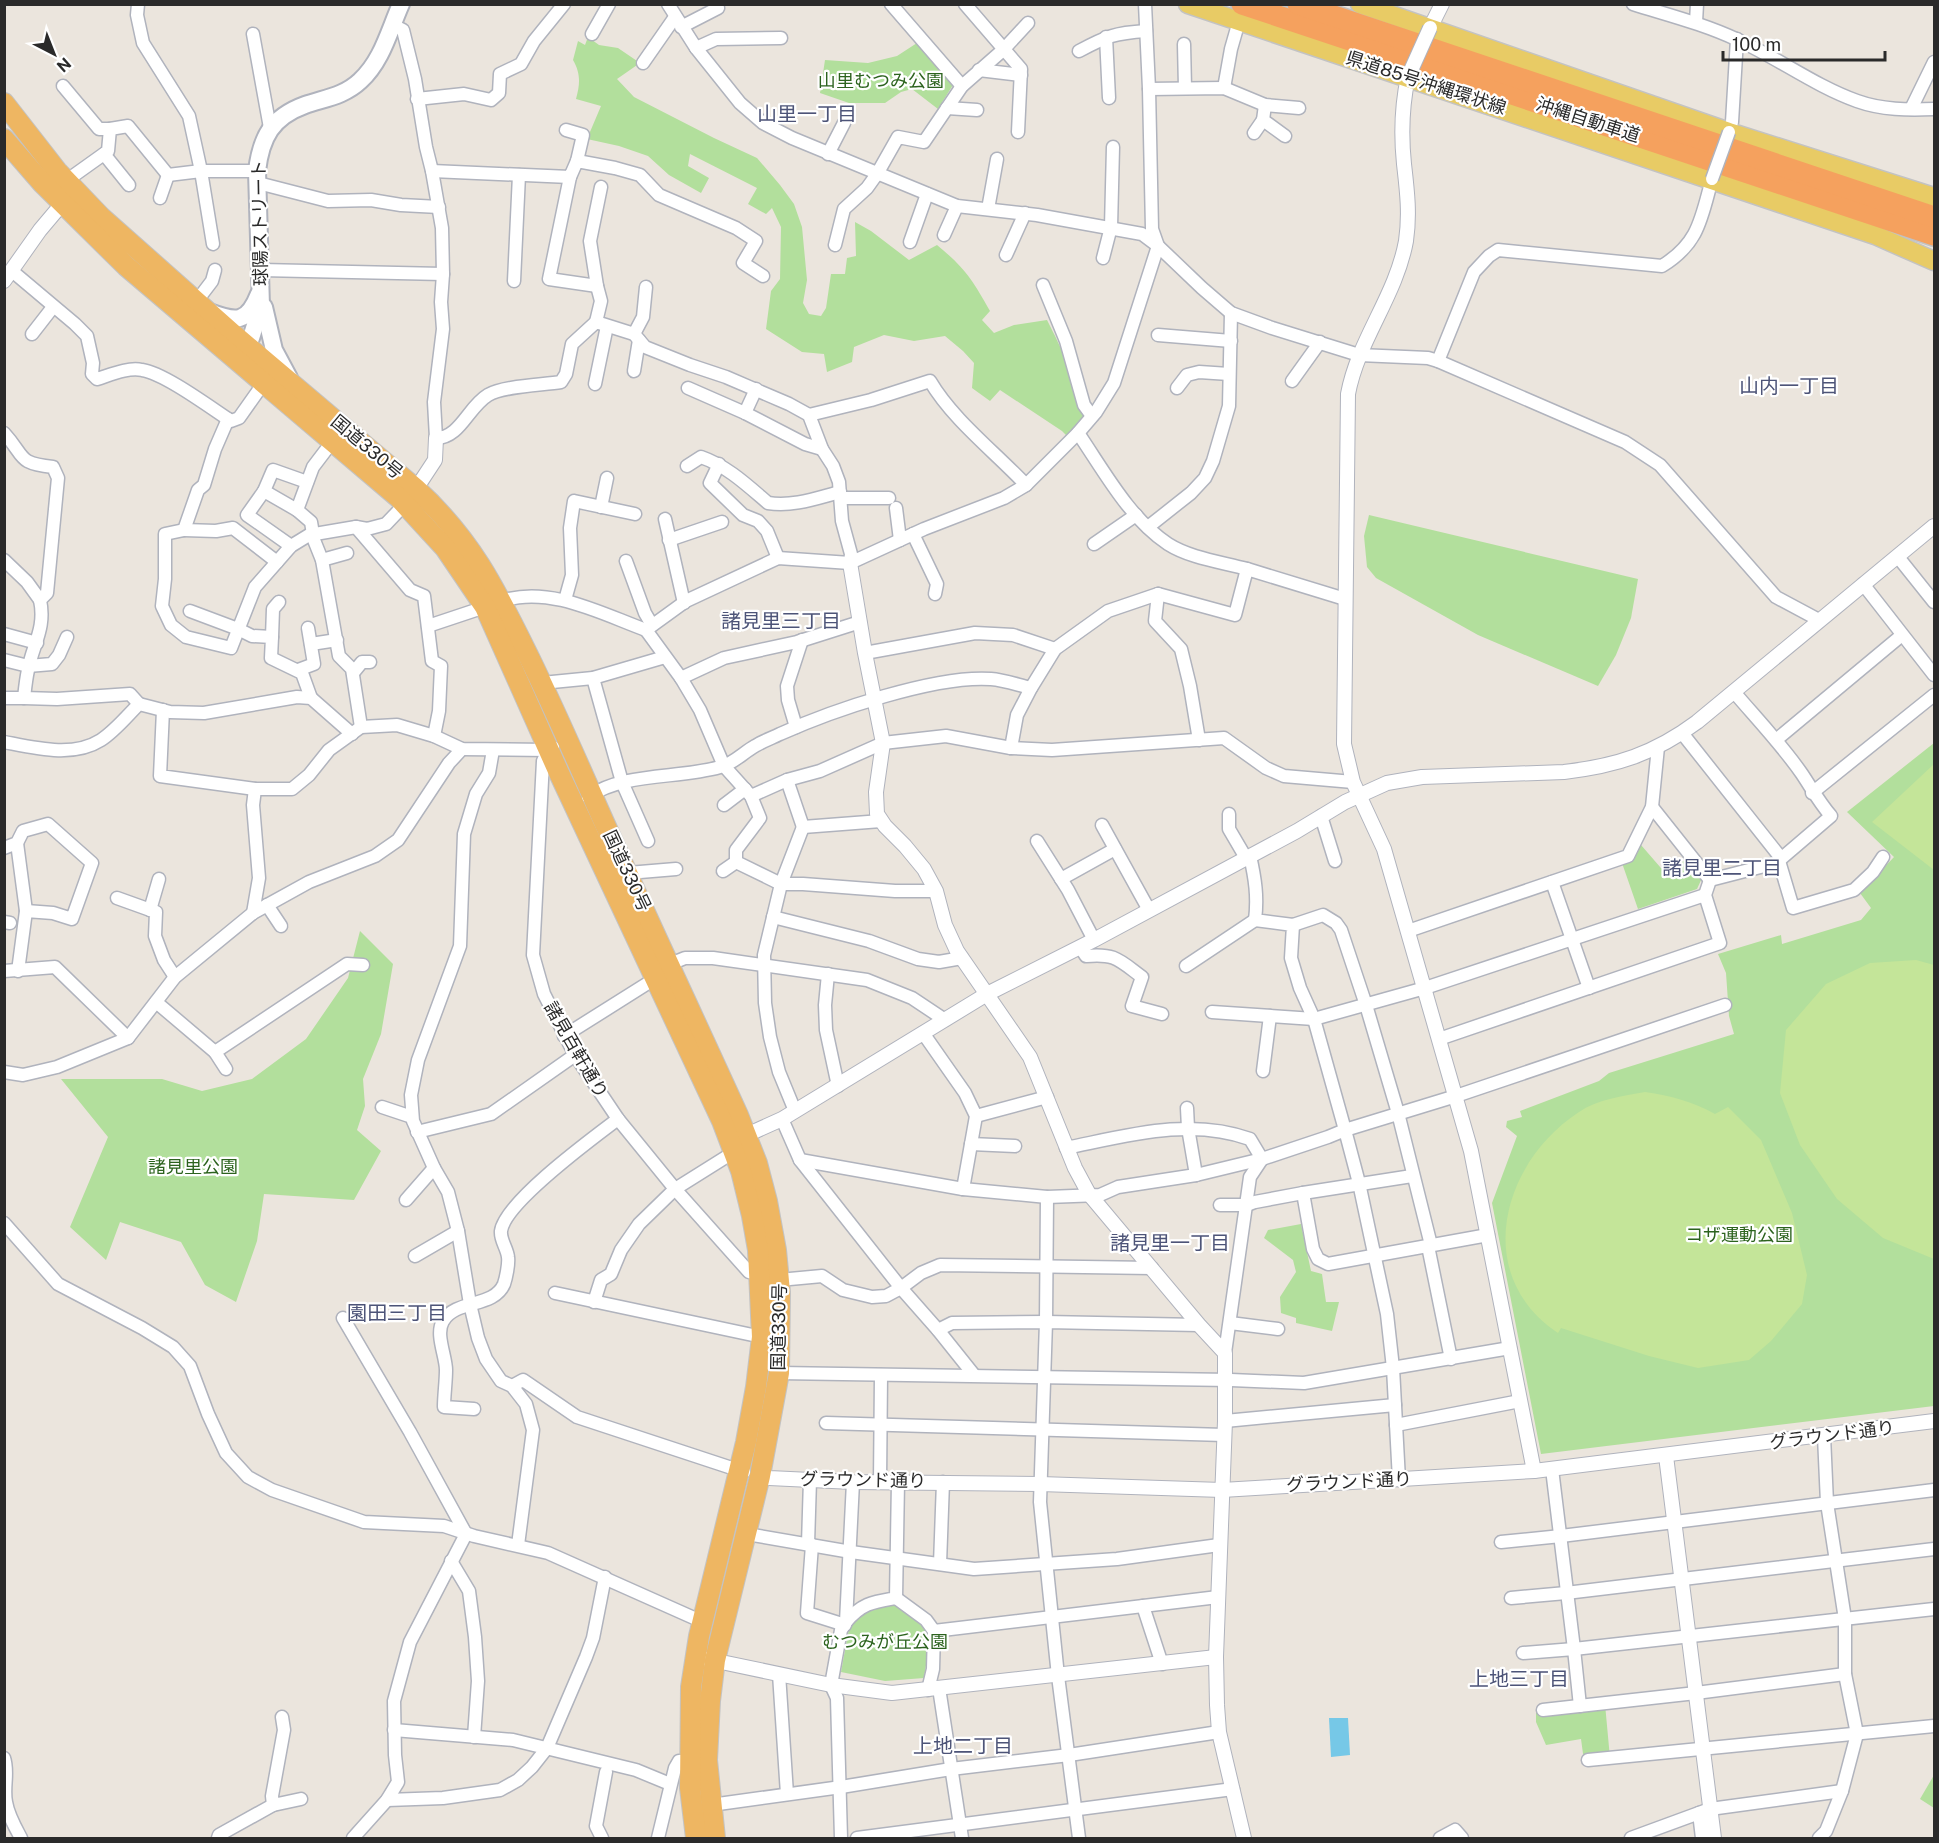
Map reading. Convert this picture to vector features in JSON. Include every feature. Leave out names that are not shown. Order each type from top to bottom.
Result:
[{"type":"highway","name":"沖縄自動車道","points":[[1298,4],[1935,217]]},
{"type":"highway","name":"沖縄自動車道","points":[[1240,13],[1935,235]]},
{"type":"highway","name":"国道330号","points":[[4,103],[67,191],[126,266],[240,352],[293,385],[411,496]]},
{"type":"highway","name":"国道330号","points":[[4,139],[101,217],[202,307],[240,352],[263,384],[332,442],[411,496],[441,511],[481,563],[548,750],[574,806],[663,971]]},
{"type":"highway","name":"国道330号","points":[[494,604],[542,683],[628,873],[663,971],[737,1143],[752,1216],[758,1250],[762,1337],[756,1387],[739,1471],[695,1658],[691,1687],[698,1761],[711,1805],[715,1839]]},
{"type":"highway","name":"国道330号","points":[[696,1839],[690,1788],[710,1701],[715,1660],[760,1476],[779,1373],[779,1277],[768,1201],[757,1163],[737,1143]]},
{"type":"main road","name":"県道85号沖縄環状線","points":[[1188,4],[1240,13],[1408,77],[1875,235],[1935,261]]},
{"type":"main road","points":[[1360,4],[1729,132],[1935,197]]},
{"type":"main road","points":[[270,128],[291,111],[335,97],[362,80],[374,65],[395,12]]},
{"type":"main road","name":"球陽ストリート","points":[[240,352],[258,320],[262,288],[257,177],[259,152],[270,128]]},
{"type":"main road","points":[[202,307],[229,319],[238,320],[247,315],[262,288]]},
{"type":"main road","points":[[262,288],[265,315],[274,350],[293,385]]},
{"type":"street","points":[[138,4],[137,15],[143,43],[189,116],[213,244]]},
{"type":"street","points":[[417,99],[464,94],[491,100],[500,93],[500,74],[521,64],[534,41],[564,4]]},
{"type":"street","points":[[592,34],[609,4]]},
{"type":"street","points":[[668,4],[696,48],[740,103],[763,123],[792,138],[957,206],[1025,213],[1142,234],[1231,313],[1359,355],[1428,358],[1438,361],[1625,442],[1659,465],[1776,597],[1819,620]]},
{"type":"street","points":[[891,4],[962,86]]},
{"type":"street","points":[[965,4],[1002,50],[1021,69],[1018,132]]},
{"type":"street","points":[[649,627],[684,603],[778,558],[850,563],[914,534],[1004,498],[1026,485],[1092,416],[1114,383],[1158,246],[1152,229],[1145,4]]},
{"type":"street","points":[[1442,4],[1408,77],[1404,93],[1402,141],[1409,208],[1406,239],[1392,288],[1359,355],[1352,373],[1348,394],[1343,733],[1346,757],[1355,789],[1384,849],[1471,1151],[1534,1471]]},
{"type":"street","points":[[1633,4],[1696,22],[1737,39],[1850,98],[1890,108],[1935,109]]},
{"type":"street","points":[[1696,22],[1697,4]]},
{"type":"street","points":[[643,63],[678,22],[718,8]]},
{"type":"street","points":[[277,561],[233,528],[216,531],[184,530],[165,534],[165,579],[162,606],[171,625],[186,637],[231,648],[255,587],[291,546],[309,535],[356,527],[367,529],[386,524],[411,496],[435,460],[434,402],[443,329],[442,228],[415,79],[403,30],[395,12]]},
{"type":"street","points":[[1224,88],[1240,13]]},
{"type":"street","points":[[835,245],[844,209],[867,188],[898,137],[924,142],[962,86],[1028,23]]},
{"type":"street","points":[[1079,51],[1116,33],[1146,31]]},
{"type":"street","points":[[253,34],[270,128]]},
{"type":"street","points":[[1106,37],[1109,98]]},
{"type":"street","points":[[696,48],[716,39],[781,38]]},
{"type":"street","points":[[1438,361],[1474,272],[1498,250],[1662,266],[1680,255],[1698,231],[1732,122],[1737,39]]},
{"type":"street","points":[[1184,44],[1185,88]]},
{"type":"street","points":[[1911,110],[1935,62]]},
{"type":"street","points":[[979,70],[1021,75]]},
{"type":"street","points":[[63,86],[99,129],[128,126],[168,175]]},
{"type":"street","points":[[1149,89],[1224,88],[1265,105],[1299,108]]},
{"type":"street","points":[[1254,133],[1263,120],[1265,105]]},
{"type":"street","points":[[947,108],[976,110]]},
{"type":"street","points":[[1263,120],[1285,136]]},
{"type":"street","points":[[828,154],[844,123]]},
{"type":"street","points":[[110,129],[108,151],[67,191],[8,276],[53,307],[87,336],[93,363],[92,374],[97,379],[124,371],[141,369],[159,376],[231,421],[239,418],[263,384]]},
{"type":"street","points":[[566,130],[583,135],[577,161],[570,177],[549,279],[597,286]]},
{"type":"street","points":[[1103,258],[1111,227],[1113,147]]},
{"type":"street","points":[[104,154],[129,185]]},
{"type":"street","points":[[988,209],[997,159]]},
{"type":"street","points":[[577,161],[640,175],[659,195],[736,228],[756,241],[743,263],[763,276]]},
{"type":"street","points":[[168,175],[201,171],[257,177],[328,201],[371,200],[401,205],[439,207]]},
{"type":"street","points":[[432,171],[570,177]]},
{"type":"street","points":[[160,198],[168,175]]},
{"type":"street","points":[[514,281],[519,175]]},
{"type":"street","points":[[595,384],[602,324],[601,301],[590,241],[601,186]]},
{"type":"street","points":[[910,242],[927,194]]},
{"type":"street","points":[[944,235],[957,206]]},
{"type":"street","points":[[1006,255],[1025,213]]},
{"type":"street","points":[[202,307],[215,270]]},
{"type":"street","points":[[261,270],[443,274]]},
{"type":"street","points":[[1043,285],[1066,341],[1084,405],[1092,416]]},
{"type":"street","points":[[633,371],[646,287]]},
{"type":"street","points":[[32,334],[53,307]]},
{"type":"street","points":[[1148,527],[1205,478],[1213,461],[1229,406],[1231,313]]},
{"type":"street","points":[[436,438],[449,436],[476,405],[488,395],[500,391],[561,382],[566,374],[572,344],[602,324]]},
{"type":"street","points":[[602,324],[637,337],[645,347],[756,389],[809,415],[871,400],[930,381],[942,400],[973,434],[993,450],[1026,485]]},
{"type":"street","points":[[1158,335],[1231,341]]},
{"type":"street","points":[[1292,381],[1320,342]]},
{"type":"street","points":[[1177,388],[1187,375],[1199,372],[1229,374]]},
{"type":"street","points":[[688,388],[745,413],[805,444],[822,449]]},
{"type":"street","points":[[745,413],[756,389]]},
{"type":"street","points":[[809,415],[822,449],[833,466],[839,482],[842,521],[851,554],[850,563],[865,653],[883,743],[876,792],[877,814],[924,869],[936,891],[945,925],[962,958],[1030,1057],[1077,1175],[1089,1194],[1226,1353]]},
{"type":"street","points":[[184,530],[198,490],[204,485],[215,449],[228,419]]},
{"type":"street","points":[[4,433],[25,461],[34,465],[53,467],[58,478],[47,593],[40,600]]},
{"type":"street","points":[[1078,433],[1136,515],[1168,544],[1188,553],[1345,599]]},
{"type":"street","points":[[297,510],[313,467],[332,442]]},
{"type":"street","points":[[687,466],[701,457],[719,464],[768,503],[796,503],[841,495],[893,503],[900,540]]},
{"type":"street","points":[[719,464],[710,483],[743,515],[758,521],[766,531],[778,558]]},
{"type":"street","points":[[291,546],[247,515],[264,491],[273,470],[307,482]]},
{"type":"street","points":[[601,507],[607,478]]},
{"type":"street","points":[[264,491],[297,510],[311,522],[315,534],[314,540],[322,560],[339,656],[352,669],[356,730]]},
{"type":"street","points":[[565,600],[572,575],[570,528],[574,501],[636,514]]},
{"type":"street","points":[[1094,544],[1136,515]]},
{"type":"street","points":[[664,519],[684,603]]},
{"type":"street","points":[[669,540],[722,522]]},
{"type":"street","points":[[724,805],[748,793],[820,771],[883,743],[946,736],[1011,748],[1052,750],[1224,738],[1266,768],[1284,776],[1355,789],[1422,777],[1564,772],[1622,762],[1658,747],[1683,733],[1935,526]]},
{"type":"street","points":[[356,527],[410,590],[424,596],[432,661],[441,666],[439,711],[434,736]]},
{"type":"street","points":[[914,534],[937,584],[935,594]]},
{"type":"street","points":[[322,560],[347,553]]},
{"type":"street","points":[[1898,557],[1935,602]]},
{"type":"street","points":[[4,560],[27,582],[40,600],[43,614],[37,643],[28,666],[24,698]]},
{"type":"street","points":[[626,561],[649,627],[665,657],[700,710],[724,766],[748,793],[760,818],[736,850],[736,862]]},
{"type":"street","points":[[1011,748],[1017,716],[1031,687],[1056,649],[1108,611],[1158,594],[1235,615],[1247,569]]},
{"type":"street","points":[[1863,584],[1935,675]]},
{"type":"street","points":[[1158,594],[1155,621],[1181,650],[1190,686],[1198,740]]},
{"type":"street","points":[[428,626],[518,595],[565,600],[649,627]]},
{"type":"street","points":[[279,602],[273,609],[271,658],[302,673],[310,698]]},
{"type":"street","points":[[190,611],[252,636],[272,637]]},
{"type":"street","points":[[681,678],[724,658],[802,640],[860,622]]},
{"type":"street","points":[[298,670],[314,664],[308,628]]},
{"type":"street","points":[[865,653],[981,633],[1013,635],[1056,649]]},
{"type":"street","points":[[4,634],[37,643]]},
{"type":"street","points":[[1776,740],[1902,635]]},
{"type":"street","points":[[4,660],[28,666],[52,664],[67,637]]},
{"type":"street","points":[[310,644],[337,640]]},
{"type":"street","points":[[796,727],[788,700],[787,686],[802,640]]},
{"type":"street","points":[[542,683],[592,678],[665,657]]},
{"type":"street","points":[[352,673],[362,662],[370,662]]},
{"type":"street","points":[[592,678],[622,782],[648,841]]},
{"type":"street","points":[[574,806],[601,789],[622,782],[697,773],[724,766],[756,745],[796,727],[920,688],[958,681],[991,679],[1031,687]]},
{"type":"street","points":[[1710,880],[1780,859],[1831,816],[1812,793],[1803,775],[1776,740],[1734,692]]},
{"type":"street","points":[[4,698],[57,699],[130,694],[139,704],[163,710],[204,713],[297,697],[310,698],[356,730]]},
{"type":"street","points":[[1812,793],[1935,695]]},
{"type":"street","points":[[4,742],[56,751],[90,746],[104,739],[139,704]]},
{"type":"street","points":[[163,710],[160,776],[255,789],[292,789],[309,775],[329,750],[356,730],[398,725],[434,736],[462,749],[548,750],[568,741]]},
{"type":"street","points":[[1683,733],[1780,859],[1793,908],[1854,890],[1873,872],[1883,857]]},
{"type":"street","points":[[1408,931],[1628,856],[1652,807],[1658,747]]},
{"type":"street","points":[[4,1072],[23,1075],[57,1067],[128,1038],[175,977],[253,913],[309,882],[375,856],[398,840],[443,772],[462,749]]},
{"type":"street","points":[[493,750],[489,773],[476,794],[464,834],[460,946],[418,1060],[411,1095],[412,1117],[417,1132],[448,1192],[458,1231],[470,1304],[486,1359],[501,1381],[512,1386],[526,1404],[533,1430],[518,1545]]},
{"type":"street","name":"諸見百軒通り","points":[[548,750],[543,761],[533,955],[544,994],[575,1055],[618,1119],[675,1189],[749,1272],[758,1274]]},
{"type":"street","points":[[787,780],[803,827],[781,884],[764,956],[765,1003],[770,1037],[779,1072],[795,1111]]},
{"type":"street","points":[[253,913],[259,878],[253,805],[255,789]]},
{"type":"street","points":[[594,1302],[601,1280],[611,1274],[621,1250],[639,1224],[675,1189],[737,1143],[838,1086],[987,994],[1094,940],[1321,816],[1355,789]]},
{"type":"street","points":[[1652,807],[1710,880]]},
{"type":"street","points":[[1229,814],[1229,829],[1248,857],[1257,883],[1255,920]]},
{"type":"street","points":[[1321,816],[1335,861]]},
{"type":"street","points":[[803,827],[881,821]]},
{"type":"street","points":[[18,971],[26,911],[17,843],[22,831],[48,824],[92,863],[72,919],[26,911]]},
{"type":"street","points":[[1102,825],[1149,910]]},
{"type":"street","points":[[1037,841],[1061,879],[1094,940]]},
{"type":"street","points":[[4,848],[17,843]]},
{"type":"street","points":[[1061,879],[1116,849]]},
{"type":"street","points":[[4,852],[21,868]]},
{"type":"street","points":[[736,862],[781,884],[895,891],[936,891]]},
{"type":"street","points":[[723,871],[736,862]]},
{"type":"street","points":[[628,873],[676,869]]},
{"type":"street","points":[[150,910],[159,879]]},
{"type":"street","points":[[1439,1039],[1720,943],[1705,895],[1710,880]]},
{"type":"street","points":[[1552,882],[1588,988]]},
{"type":"street","points":[[1212,1012],[1314,1019],[1425,988],[1705,895]]},
{"type":"street","points":[[117,898],[156,912],[155,936],[164,960],[175,977]]},
{"type":"street","points":[[267,905],[281,926]]},
{"type":"street","points":[[1186,966],[1255,920],[1293,925],[1323,915],[1336,923],[1341,930],[1398,1113],[1430,1245],[1429,1251],[1451,1359]]},
{"type":"street","points":[[773,917],[869,941],[918,959],[939,962],[962,958]]},
{"type":"street","points":[[1293,925],[1291,958],[1300,988],[1314,1019],[1345,1130],[1359,1183],[1387,1314],[1393,1368],[1399,1480]]},
{"type":"street","points":[[1080,947],[1086,956],[1116,957],[1142,977],[1132,1006],[1162,1014]]},
{"type":"street","points":[[564,1036],[685,958],[713,958],[867,980],[912,998],[945,1020]]},
{"type":"street","points":[[215,1052],[347,964],[363,965]]},
{"type":"street","points":[[4,971],[55,967],[128,1038]]},
{"type":"street","points":[[828,974],[825,1005],[826,1030],[838,1086]]},
{"type":"street","points":[[156,1002],[215,1052],[226,1069]]},
{"type":"street","points":[[800,1160],[963,1189],[1047,1197],[1100,1195],[1118,1187],[1196,1175],[1262,1159],[1725,1005]]},
{"type":"street","points":[[1263,1071],[1270,1016]]},
{"type":"street","points":[[923,1033],[965,1093],[976,1116],[963,1189]]},
{"type":"street","points":[[417,1132],[491,1114],[575,1055]]},
{"type":"street","points":[[976,1116],[1047,1097]]},
{"type":"street","points":[[382,1107],[412,1117]]},
{"type":"street","points":[[1187,1108],[1196,1175]]},
{"type":"street","points":[[474,1409],[444,1407],[446,1369],[441,1332],[443,1320],[470,1304],[490,1299],[504,1285],[508,1258],[501,1230],[510,1211],[559,1164],[618,1119]]},
{"type":"street","points":[[782,1119],[800,1160],[901,1288],[939,1330],[974,1375]]},
{"type":"street","points":[[1066,1148],[1108,1139],[1188,1128],[1232,1132],[1250,1139],[1262,1159]]},
{"type":"street","points":[[971,1144],[1015,1146]]},
{"type":"street","points":[[1244,1839],[1219,1732],[1216,1658],[1226,1353],[1250,1177],[1262,1159]]},
{"type":"street","points":[[406,1200],[434,1168]]},
{"type":"street","points":[[1220,1205],[1246,1205],[1303,1192],[1412,1176]]},
{"type":"street","points":[[1303,1192],[1313,1249],[1318,1259],[1328,1264],[1488,1235]]},
{"type":"street","points":[[1047,1197],[1046,1322],[1040,1502],[1078,1839]]},
{"type":"street","points":[[4,1223],[58,1284],[173,1347],[190,1366],[226,1453],[248,1477],[272,1490],[364,1522],[444,1526],[466,1534],[548,1553],[703,1622]]},
{"type":"street","points":[[415,1256],[458,1231]]},
{"type":"street","points":[[758,1274],[779,1277],[822,1276],[843,1290],[872,1297],[886,1296],[921,1273],[940,1265],[1152,1268]]},
{"type":"street","points":[[555,1293],[762,1337]]},
{"type":"street","points":[[343,1318],[410,1432],[466,1534]]},
{"type":"street","points":[[939,1330],[952,1323],[1199,1324]]},
{"type":"street","points":[[1230,1323],[1278,1329]]},
{"type":"street","points":[[779,1373],[1304,1383],[1510,1348]]},
{"type":"street","points":[[880,1482],[881,1375]]},
{"type":"street","points":[[512,1386],[523,1380],[577,1417],[760,1476]]},
{"type":"street","points":[[1396,1425],[1520,1401]]},
{"type":"street","points":[[826,1423],[1043,1430],[1225,1428],[1395,1405]]},
{"type":"street","name":"グラウンド通り","points":[[760,1476],[854,1482],[1040,1484],[1222,1490],[1534,1471],[1935,1421]]},
{"type":"street","points":[[1819,1839],[1826,1831],[1842,1791],[1857,1734],[1845,1674],[1845,1619],[1827,1503],[1824,1436]]},
{"type":"street","points":[[1666,1455],[1703,1749],[1702,1839]]},
{"type":"street","points":[[1552,1469],[1580,1706]]},
{"type":"street","points":[[810,1480],[807,1613],[845,1623]]},
{"type":"street","points":[[845,1623],[854,1482]]},
{"type":"street","points":[[896,1598],[898,1482]]},
{"type":"street","points":[[940,1564],[943,1482]]},
{"type":"street","points":[[1501,1542],[1935,1491]]},
{"type":"street","points":[[353,1839],[387,1800],[398,1782],[394,1701],[410,1642],[466,1534]]},
{"type":"street","points":[[747,1534],[851,1552],[974,1569],[1117,1559],[1220,1545]]},
{"type":"street","points":[[1511,1598],[1935,1549]]},
{"type":"street","points":[[451,1561],[469,1591],[478,1681],[474,1737]]},
{"type":"street","points":[[387,1800],[443,1798],[500,1790],[518,1780],[532,1767],[547,1748],[593,1638],[605,1577]]},
{"type":"street","points":[[934,1631],[1218,1597]]},
{"type":"street","points":[[841,1839],[837,1698],[831,1685],[841,1630],[854,1613],[865,1604],[896,1598],[926,1620],[934,1631],[933,1689],[951,1769],[961,1832]]},
{"type":"street","points":[[1143,1605],[1162,1664]]},
{"type":"street","points":[[1523,1653],[1935,1609]]},
{"type":"street","points":[[695,1658],[715,1660],[831,1685],[892,1693],[1216,1658]]},
{"type":"street","points":[[779,1674],[787,1794]]},
{"type":"street","points":[[1544,1710],[1845,1674]]},
{"type":"street","points":[[273,1805],[272,1796],[284,1730],[282,1718]]},
{"type":"street","points":[[1588,1760],[1935,1726]]},
{"type":"street","points":[[394,1730],[513,1740],[636,1770],[670,1784]]},
{"type":"street","points":[[711,1805],[1219,1732]]},
{"type":"street","points":[[4,1758],[6,1764],[5,1800],[21,1839]]},
{"type":"street","points":[[658,1839],[675,1768],[680,1761],[698,1761]]},
{"type":"street","points":[[602,1839],[596,1826],[606,1772]]},
{"type":"street","points":[[857,1839],[961,1832],[1074,1811],[1233,1789]]},
{"type":"street","points":[[1631,1839],[1704,1811],[1842,1791]]},
{"type":"street","points":[[218,1839],[219,1835],[273,1805],[302,1799]]},
{"type":"street","points":[[1704,1811],[1714,1839]]},
{"type":"street","points":[[1440,1839],[1455,1830],[1462,1839]]},
{"type":"green space","points":[[588,37],[599,45],[618,48],[640,63],[617,79],[634,97],[757,158],[780,185],[794,204],[802,227],[807,280],[803,303],[809,314],[821,316],[826,308],[831,274],[845,274],[847,258],[856,256],[855,222],[871,231],[909,260],[937,245],[973,282],[990,311],[982,320],[994,333],[1014,325],[1047,320],[1065,358],[1076,401],[1090,420],[1071,440],[1062,431],[1000,390],[990,401],[972,388],[974,363],[945,336],[914,341],[884,335],[854,347],[852,362],[827,372],[824,354],[802,352],[766,329],[771,291],[780,279],[781,227],[772,208],[766,214],[748,204],[757,188],[690,154],[688,166],[709,178],[701,193],[669,175],[648,156],[619,146],[587,139],[601,106],[576,99],[579,79],[573,60],[578,41],[585,45]]},
{"type":"green space","name":"山里むつみ公園","points":[[917,43],[956,80],[938,109],[912,89],[901,92],[885,103],[849,103],[820,93],[825,60],[868,63],[897,56]]},
{"type":"green space","points":[[1369,515],[1638,579],[1631,618],[1616,655],[1598,686],[1478,635],[1376,578],[1367,567],[1364,536]]},
{"type":"green space","name":"コザ運動公園","points":[[1934,743],[1934,1406],[1541,1454],[1492,1203],[1517,1136],[1506,1127],[1507,1121],[1522,1117],[1520,1111],[1599,1081],[1609,1073],[1734,1034],[1729,1016],[1726,973],[1718,954],[1781,935],[1782,944],[1861,920],[1871,908],[1860,893],[1894,857],[1847,812]]},
{"type":"green space","points":[[1934,764],[1934,870],[1872,822]]},
{"type":"green space","points":[[1641,845],[1667,875],[1687,858],[1702,878],[1697,889],[1638,909],[1622,863],[1635,857]]},
{"type":"green space","name":"諸見里公園","points":[[360,931],[393,964],[381,1034],[363,1079],[365,1106],[357,1130],[381,1151],[354,1200],[264,1194],[257,1241],[236,1302],[205,1285],[181,1242],[120,1222],[106,1260],[70,1227],[108,1137],[61,1079],[162,1079],[202,1091],[252,1079],[306,1039],[348,978]]},
{"type":"green space","points":[[1916,960],[1934,965],[1934,1259],[1883,1238],[1837,1199],[1800,1145],[1780,1093],[1786,1030],[1826,984],[1870,963]]},
{"type":"green space","points":[[1645,1092],[1681,1100],[1715,1114],[1728,1107],[1761,1140],[1792,1213],[1807,1275],[1802,1304],[1771,1341],[1749,1360],[1698,1368],[1649,1356],[1561,1328],[1558,1333],[1531,1309],[1514,1281],[1506,1251],[1507,1219],[1516,1189],[1531,1159],[1552,1133],[1579,1112],[1594,1104]]},
{"type":"green space","points":[[1301,1224],[1311,1271],[1322,1274],[1326,1302],[1339,1302],[1332,1331],[1296,1323],[1296,1318],[1281,1313],[1280,1297],[1296,1272],[1293,1260],[1264,1238],[1268,1230]]},
{"type":"green space","name":"むつみが丘公園","points":[[887,1603],[914,1615],[926,1630],[928,1651],[924,1678],[885,1681],[841,1672],[850,1623],[858,1614]]},
{"type":"green space","points":[[1605,1704],[1610,1758],[1584,1761],[1581,1739],[1546,1745],[1536,1722],[1536,1711]]},
{"type":"green space","points":[[1934,1775],[1934,1808],[1920,1799]]},
{"type":"water","points":[[1329,1718],[1348,1718],[1350,1755],[1331,1757]]},
{"type":"district","name":"山里一丁目","points":[[807,114]]},
{"type":"district","name":"山内一丁目","points":[[1789,386]]},
{"type":"district","name":"諸見里三丁目","points":[[781,621]]},
{"type":"district","name":"諸見里二丁目","points":[[1722,868]]},
{"type":"district","name":"諸見里一丁目","points":[[1170,1243]]},
{"type":"district","name":"園田三丁目","points":[[397,1313]]},
{"type":"district","name":"上地三丁目","points":[[1519,1679]]},
{"type":"district","name":"上地二丁目","points":[[963,1746]]}]
